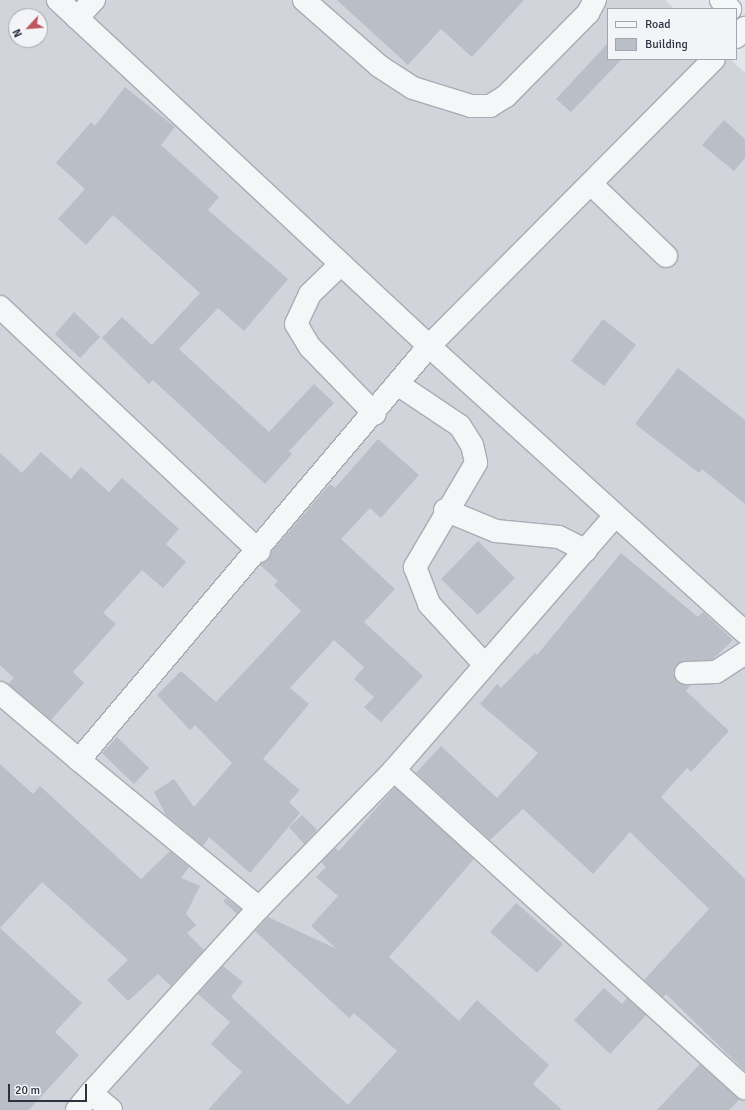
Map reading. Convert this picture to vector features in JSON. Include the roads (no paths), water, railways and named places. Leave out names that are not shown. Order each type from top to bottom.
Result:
[{"type":"street","points":[[58,0],[614,517],[745,633]]},
{"type":"street","points":[[77,18],[94,0]]},
{"type":"street","points":[[304,0],[379,66],[413,88],[471,106],[490,106],[506,96],[588,13],[596,0]]},
{"type":"street","points":[[721,0],[729,8]]},
{"type":"street","points":[[737,15],[745,22]]},
{"type":"street","points":[[737,36],[745,28]]},
{"type":"street","points":[[79,760],[259,551],[399,385],[429,346],[713,60]]},
{"type":"street","points":[[591,184],[666,256]]},
{"type":"street","points":[[341,264],[310,294],[296,324],[310,347],[374,414]]},
{"type":"street","points":[[0,307],[259,551]]},
{"type":"street","points":[[399,385],[460,426],[472,445],[476,463],[445,510],[415,567],[429,604],[485,665]]},
{"type":"street","points":[[445,510],[496,531],[559,537],[586,551]]},
{"type":"street","points":[[77,1110],[259,908],[394,770],[614,517]]},
{"type":"street","points":[[686,673],[716,672],[745,653]]},
{"type":"street","points":[[0,693],[259,908]]},
{"type":"street","points":[[394,770],[745,1088]]},
{"type":"street","points":[[91,1093],[111,1110]]}]
